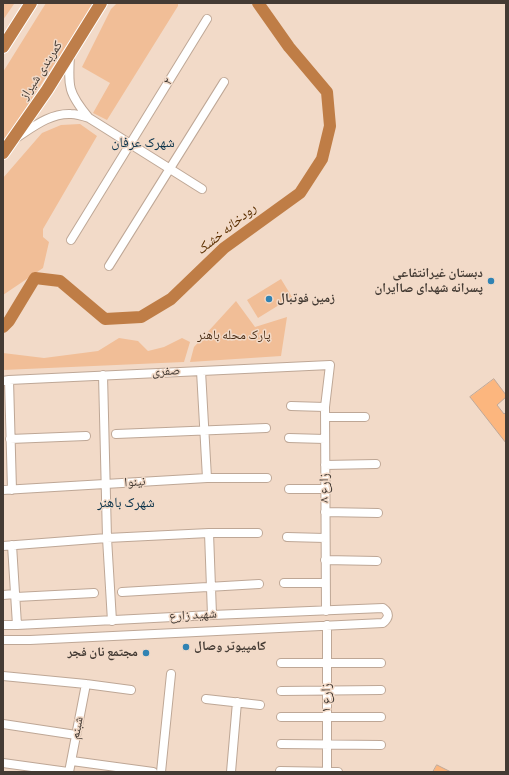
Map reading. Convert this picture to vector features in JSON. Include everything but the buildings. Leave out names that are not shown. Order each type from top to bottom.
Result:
[{"type":"highway","points":[[3,47],[31,3]]},
{"type":"highway","name":"کمربندی شیراز","points":[[3,153],[14,139],[70,54],[101,3]]},
{"type":"street","name":"۲","points":[[71,240],[207,19]]},
{"type":"street","points":[[3,43],[12,32]]},
{"type":"street","points":[[70,54],[68,76],[71,91],[76,103],[89,118],[202,189]]},
{"type":"street","points":[[109,266],[224,82]]},
{"type":"street","points":[[14,139],[43,120],[55,115],[72,114],[89,118]]},
{"type":"street","name":"صفری","points":[[5,380],[330,365]]},
{"type":"street","name":"۸ زارع","points":[[326,611],[325,407],[330,365]]},
{"type":"street","points":[[201,371],[207,478]]},
{"type":"street","points":[[103,376],[107,538],[112,621]]},
{"type":"street","points":[[5,380],[10,439],[7,490]]},
{"type":"street","points":[[291,406],[325,407]]},
{"type":"street","points":[[325,417],[365,417]]},
{"type":"street","points":[[116,434],[266,428]]},
{"type":"street","points":[[10,439],[86,436]]},
{"type":"street","points":[[289,438],[325,439]]},
{"type":"street","points":[[325,465],[376,464]]},
{"type":"street","name":"نینوا","points":[[7,490],[207,478],[267,478]]},
{"type":"street","points":[[290,489],[325,489]]},
{"type":"street","points":[[325,512],[378,513]]},
{"type":"street","points":[[209,533],[212,615]]},
{"type":"street","points":[[3,546],[107,538],[209,533],[258,533]]},
{"type":"street","points":[[287,537],[325,538]]},
{"type":"street","points":[[12,545],[17,625]]},
{"type":"street","points":[[325,560],[377,561]]},
{"type":"street","points":[[284,583],[325,583]]},
{"type":"street","points":[[122,592],[259,584]]},
{"type":"street","points":[[3,595],[16,596],[94,593]]},
{"type":"street","name":"شهید زارع","points":[[3,625],[383,608],[388,615],[387,620],[383,623],[30,640],[3,640]]},
{"type":"street","name":"۱ زارع","points":[[327,625],[327,772]]},
{"type":"street","points":[[281,664],[381,663]]},
{"type":"street","points":[[161,772],[172,674]]},
{"type":"street","points":[[3,676],[131,690]]},
{"type":"street","name":"شبنم","points":[[68,772],[72,761],[86,684]]},
{"type":"street","points":[[281,691],[381,690]]},
{"type":"street","points":[[206,699],[260,705]]},
{"type":"street","points":[[231,772],[237,702]]},
{"type":"street","points":[[281,716],[381,718]]},
{"type":"street","points":[[3,724],[76,735]]},
{"type":"street","points":[[281,744],[381,745]]},
{"type":"street","points":[[72,761],[153,772]]},
{"type":"street","points":[[3,763],[68,772]]},
{"type":"street","points":[[280,772],[338,772]]},
{"type":"green space","points":[[3,3],[14,4],[3,20]]},
{"type":"green space","points":[[46,3],[94,3],[3,143],[3,72]]},
{"type":"green space","points":[[117,3],[178,3],[178,6],[107,120],[93,113],[110,83],[82,67],[111,9]]},
{"type":"green space","points":[[80,124],[97,136],[43,229],[43,237],[49,242],[43,268],[3,295],[3,178],[42,133],[61,125]]},
{"type":"green space","name":"زمین فوتبال","points":[[281,279],[292,297],[258,318],[247,300]]},
{"type":"green space","name":"پارک محله باهنر","points":[[236,301],[255,327],[287,317],[281,356],[190,362],[194,347]]},
{"type":"green space","points":[[119,338],[138,341],[148,351],[164,347],[182,338],[190,342],[184,362],[3,370],[3,353],[44,358],[98,351]]},
{"type":"waterway","name":"رودخانه خشک","points":[[3,327],[9,321],[35,278],[60,281],[105,319],[141,317],[171,299],[224,248],[300,193],[322,159],[330,126],[327,92],[289,47],[258,3]]},
{"type":"place","name":"دبستان غیرانتفاعی پسرانه شهدای صاایران","points":[[491,281]]},
{"type":"place","name":"زمین فوتبال","points":[[269,299]]},
{"type":"place","name":"کامپیوتر وصال","points":[[186,647]]},
{"type":"place","name":"مجتمع نان فجر","points":[[146,653]]},
{"type":"district","name":"شهرک عرفان","points":[[143,144]]},
{"type":"district","name":"شهرک باهنر","points":[[126,504]]}]
